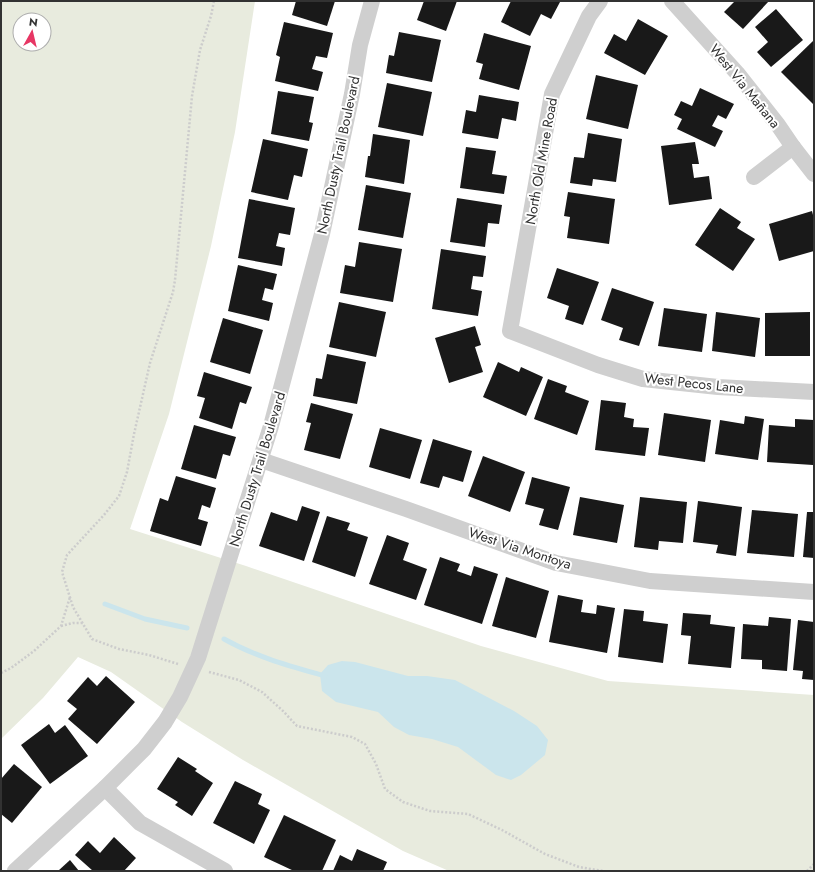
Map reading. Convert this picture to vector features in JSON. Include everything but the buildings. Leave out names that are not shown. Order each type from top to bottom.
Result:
[{"type":"street","name":"North Dusty Trail Boulevard","points":[[15,871],[105,788],[144,749],[165,722],[180,697],[198,658],[271,426],[322,234],[352,94],[360,45],[372,1]]},
{"type":"street","name":"North Old Mine Road","points":[[510,331],[552,94],[589,16],[600,1]]},
{"type":"street","name":"West Via Mañana","points":[[672,1],[737,73],[814,174]]},
{"type":"street","points":[[754,177],[793,147]]},
{"type":"street","name":"West Pecos Lane","points":[[510,331],[598,365],[643,379],[718,387],[814,392]]},
{"type":"street","name":"West Via Montoya","points":[[261,460],[406,509],[556,563],[650,581],[814,592]]},
{"type":"street","points":[[105,788],[140,823],[225,871]]},
{"type":"path","points":[[214,1],[211,16],[200,50],[192,96],[178,261],[173,292],[150,363],[127,472],[119,496],[104,515],[67,555],[62,572],[73,607],[92,639],[120,649],[149,655],[192,669],[239,680],[262,692],[283,710],[297,726],[352,737],[364,744],[376,764],[385,789],[402,802],[430,810],[468,814],[502,830],[545,854],[579,868],[603,871]]},
{"type":"path","points":[[61,626],[70,596]]},
{"type":"path","points":[[1,673],[11,668],[34,651],[61,626],[73,623],[83,624]]},
{"type":"path","points":[[807,871],[814,864]]},
{"type":"shaded area","points":[[1,1],[255,1],[235,132],[211,246],[169,414],[130,529],[246,566],[481,646],[608,681],[814,695],[814,871],[449,871],[403,851],[243,760],[182,722],[111,672],[78,657],[43,698],[1,739]]},
{"type":"water","points":[[342,661],[355,662],[408,676],[427,676],[455,680],[514,711],[537,726],[548,740],[545,755],[521,775],[511,780],[496,775],[458,747],[432,739],[409,735],[394,727],[378,712],[336,702],[322,691],[320,674],[328,665]]},
{"type":"waterway","points":[[105,604],[145,619],[187,628]]},
{"type":"waterway","points":[[224,639],[261,656],[325,676]]}]
